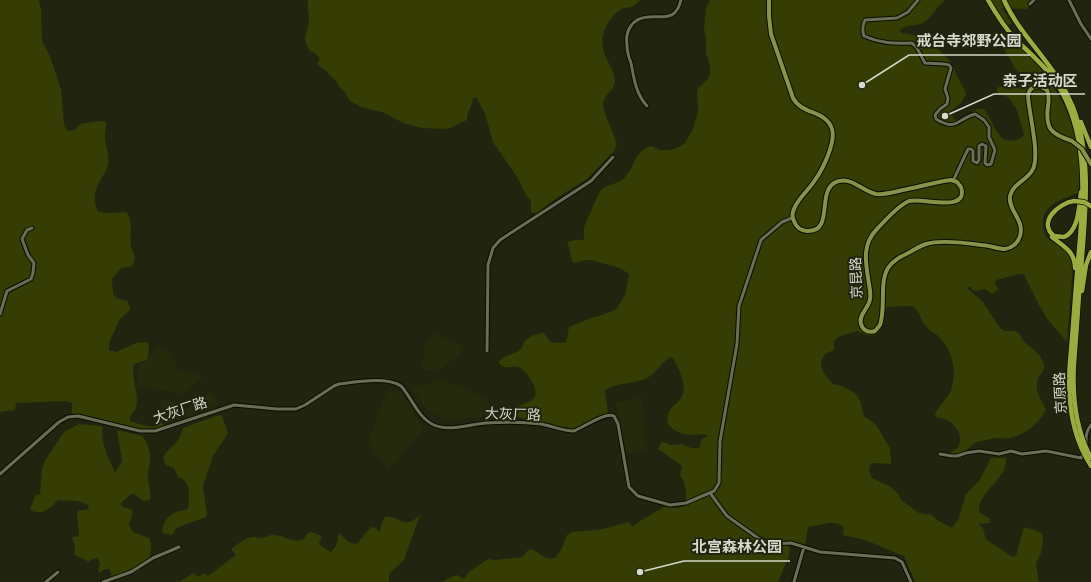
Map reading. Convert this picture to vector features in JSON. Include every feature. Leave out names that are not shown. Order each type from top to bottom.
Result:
[{"type":"highway","points":[[988,0],[994,12],[1008,30],[1056,82],[1070,109],[1080,140],[1084,194],[1076,284],[1072,362]]},
{"type":"highway","points":[[1004,0],[1025,36],[1058,77],[1079,123],[1084,140],[1088,195],[1072,362]]},
{"type":"highway","points":[[1066,92],[1070,96],[1076,108],[1091,147]]},
{"type":"highway","points":[[1074,200],[1062,204],[1052,214],[1048,227],[1049,231],[1054,236],[1064,237],[1072,231],[1078,210],[1083,178]]},
{"type":"highway","points":[[1076,284],[1075,264],[1071,253],[1064,246],[1050,237],[1046,228],[1047,218],[1052,210],[1062,203],[1074,200],[1085,200],[1091,205]]},
{"type":"highway","points":[[1078,308],[1086,265],[1091,252]]},
{"type":"highway","name":"京原路","points":[[1072,362],[1076,417],[1083,441],[1091,458]]},
{"type":"highway","name":"京原路","points":[[1072,362],[1069,392],[1072,418],[1079,442],[1091,466]]},
{"type":"main road","points":[[769,0],[768,16],[771,34],[793,98],[802,108],[826,119],[831,126],[833,134],[831,145],[819,174],[793,209],[792,218],[801,230],[811,231],[818,228],[824,218],[825,199],[828,189],[840,181],[848,181],[869,192],[881,194],[944,181],[953,181]]},
{"type":"main road","name":"京昆路","points":[[953,181],[959,184],[962,190],[961,196],[958,200],[952,202],[909,201],[895,211],[870,237],[866,246],[866,254],[871,297],[860,322],[865,330],[873,332],[878,329],[880,325],[886,272],[891,264],[900,257],[922,246],[932,243],[976,244],[1005,249],[1011,247],[1019,240],[1021,226],[1019,219],[1011,206],[1010,198],[1013,190],[1030,173],[1035,164],[1035,152],[1028,96],[1031,88],[1039,86],[1047,90],[1049,98],[1047,120],[1050,129],[1057,135],[1072,141],[1082,149],[1091,164]]},
{"type":"street","points":[[646,106],[636,87],[627,45],[628,31],[632,24],[638,20],[647,17],[667,17],[673,14],[679,7],[682,0]]},
{"type":"street","points":[[918,0],[908,12],[897,18],[865,20],[862,26],[862,32],[864,36],[877,41],[891,44],[912,43],[917,48],[925,63],[943,63],[949,65],[951,68],[945,89],[948,98],[947,104],[935,115],[936,119],[945,124],[953,125],[975,114],[980,116],[987,123],[989,127],[989,137],[995,150],[991,164],[987,165],[985,163],[986,146],[982,144],[979,146],[979,160],[976,163],[973,161],[973,151],[968,149],[953,181]]},
{"type":"street","points":[[1030,4],[1034,0]]},
{"type":"street","points":[[1069,0],[1081,24],[1091,39]]},
{"type":"street","points":[[487,351],[488,265],[493,248],[500,240],[591,181],[613,157]]},
{"type":"street","points":[[792,218],[782,222],[761,240],[739,306],[737,344],[720,442],[719,483],[714,492],[710,493],[727,516],[758,538],[771,544],[791,543],[820,552],[895,558],[902,562],[911,582]]},
{"type":"street","points":[[0,314],[7,291],[31,279],[33,274],[34,263],[28,255],[22,239],[27,230],[32,228]]},
{"type":"street","name":"大灰厂路","points":[[0,474],[59,422],[68,417],[78,416],[140,431],[155,432],[234,405],[282,410],[296,409],[306,405],[339,384],[384,381],[396,383],[401,386],[422,416],[434,425],[441,427],[448,428],[487,423],[530,423],[574,431],[603,417],[611,415],[617,420],[618,424],[628,486],[638,496],[670,504],[686,503],[710,493]]},
{"type":"street","points":[[940,454],[952,456],[979,451],[999,454],[1010,451],[1022,454],[1046,451],[1081,458],[1088,453],[1090,447],[1087,432],[1091,425]]},
{"type":"street","points":[[103,582],[131,572],[153,558],[179,547]]},
{"type":"street","points":[[794,582],[804,547]]},
{"type":"street","points":[[46,582],[58,572]]},
{"type":"shaded area","points":[[434,333],[467,348],[438,372],[422,370],[425,344]]},
{"type":"shaded area","points":[[158,347],[170,351],[178,370],[204,376],[183,394],[139,386],[139,366]]},
{"type":"shaded area","points":[[440,380],[487,397],[493,416],[447,421],[427,410],[410,388]]},
{"type":"shaded area","points":[[399,389],[424,428],[389,470],[368,443],[386,393]]},
{"type":"shaded area","points":[[210,392],[219,404],[166,423],[160,399],[178,403],[183,411]]},
{"type":"shaded area","points":[[643,397],[645,450],[627,454],[616,403]]},
{"type":"green space","points":[[0,0],[39,0],[41,10],[42,41],[50,56],[61,89],[64,124],[66,129],[69,131],[75,130],[80,124],[101,121],[106,122],[105,135],[108,166],[95,192],[96,207],[98,212],[126,212],[131,224],[131,247],[135,256],[133,264],[130,267],[121,268],[112,279],[113,294],[116,298],[127,301],[130,310],[120,319],[109,343],[109,350],[116,352],[136,343],[148,343],[148,357],[146,360],[134,364],[133,375],[137,402],[130,421],[154,427],[161,418],[165,427],[157,430],[146,430],[72,415],[72,403],[67,401],[16,403],[15,410],[0,412]]},
{"type":"green space","points":[[308,0],[640,0],[633,6],[623,8],[616,13],[606,26],[602,41],[604,52],[615,81],[614,86],[605,98],[603,104],[604,112],[617,144],[614,151],[587,179],[558,197],[536,214],[531,212],[531,201],[526,195],[517,177],[493,142],[485,114],[477,98],[473,98],[467,120],[450,128],[443,129],[422,128],[403,123],[385,113],[361,107],[350,101],[336,81],[317,64],[320,59],[307,47],[305,38],[309,24]]},
{"type":"green space","points":[[710,0],[945,0],[926,21],[920,24],[905,27],[900,31],[930,42],[941,51],[952,65],[966,94],[961,103],[948,113],[954,117],[952,119],[961,118],[975,110],[984,109],[996,130],[1004,139],[1010,141],[1019,139],[1024,135],[1017,110],[1009,98],[997,92],[997,88],[1001,86],[1018,88],[1022,85],[1021,78],[1004,49],[1004,32],[1038,66],[1050,81],[1060,98],[1074,134],[1078,153],[1078,193],[1059,201],[1049,208],[1043,219],[1043,226],[1047,238],[1063,248],[1069,254],[1073,264],[1067,342],[1048,320],[1024,275],[1019,274],[996,280],[995,284],[999,289],[992,294],[985,289],[976,291],[972,290],[971,286],[967,288],[982,301],[1001,329],[1005,331],[1017,332],[1023,340],[1040,356],[1044,367],[1038,380],[1037,390],[1046,410],[1040,420],[1031,428],[1016,436],[1009,438],[995,438],[977,442],[957,458],[946,457],[945,454],[953,451],[959,444],[960,440],[958,430],[948,420],[937,418],[935,415],[951,390],[954,376],[953,362],[944,344],[938,336],[927,328],[917,311],[912,306],[886,307],[882,327],[876,334],[871,336],[857,331],[838,337],[834,341],[834,350],[825,354],[822,359],[821,366],[825,375],[833,384],[842,386],[855,393],[860,400],[864,416],[876,425],[890,448],[891,464],[874,463],[870,465],[869,470],[872,478],[893,488],[901,500],[919,513],[932,515],[937,520],[952,528],[958,520],[966,494],[979,481],[991,458],[1006,458],[1002,473],[987,491],[980,504],[979,512],[989,518],[990,523],[978,524],[983,528],[987,540],[1013,557],[1016,556],[1025,527],[1042,533],[1043,542],[1041,553],[1036,564],[1039,582],[915,582],[904,556],[865,540],[843,535],[844,528],[840,525],[836,523],[827,523],[808,527],[805,546],[787,540],[790,550],[789,556],[778,582],[442,582],[457,575],[464,579],[469,572],[488,559],[494,560],[523,557],[527,551],[531,549],[535,550],[546,558],[555,558],[561,550],[567,535],[572,532],[603,529],[628,522],[632,527],[664,507],[678,508],[685,506],[686,490],[680,475],[682,466],[658,449],[662,441],[671,445],[682,444],[691,448],[699,448],[702,440],[707,437],[707,435],[683,434],[673,429],[668,424],[667,417],[669,412],[682,396],[684,389],[681,375],[673,358],[670,357],[667,359],[647,378],[637,382],[620,384],[605,391],[608,414],[584,426],[570,430],[523,419],[513,414],[514,409],[518,406],[533,400],[535,389],[531,380],[522,369],[518,367],[503,367],[499,364],[499,362],[503,358],[521,349],[526,340],[537,334],[544,333],[550,342],[566,342],[569,327],[615,310],[625,295],[629,274],[620,268],[591,260],[574,263],[567,242],[584,240],[584,228],[600,191],[624,178],[641,152],[651,146],[660,150],[671,150],[679,147],[684,144],[692,131],[698,109],[698,88],[707,80],[710,74],[704,29],[706,8]]},
{"type":"green space","points":[[990,0],[1032,0],[1027,9],[1002,8],[1011,22],[1011,24],[1007,25]]},
{"type":"green space","points":[[219,415],[222,416],[228,433],[213,456],[203,486],[207,514],[206,517],[176,528],[171,535],[162,533],[166,519],[175,512],[188,509],[189,500],[189,490],[186,482],[178,477],[174,468],[166,465],[164,462],[164,455],[178,440],[183,428]]},
{"type":"green space","points":[[79,424],[103,427],[102,433],[104,445],[115,473],[122,460],[117,430],[142,436],[149,448],[150,459],[148,481],[151,494],[150,500],[143,501],[136,495],[131,494],[121,503],[122,507],[133,511],[129,525],[133,532],[149,538],[151,545],[151,552],[146,563],[142,568],[131,574],[111,577],[109,569],[104,569],[100,573],[98,570],[100,565],[98,558],[92,559],[89,562],[75,555],[75,546],[72,537],[79,536],[78,511],[88,509],[89,506],[78,501],[58,500],[46,511],[34,512],[30,510],[36,494],[40,495],[42,468],[46,459],[64,432]]},
{"type":"green space","points":[[420,515],[404,560],[389,574],[389,582],[179,582],[194,573],[198,577],[205,573],[208,576],[236,555],[231,549],[242,541],[251,537],[263,538],[273,535],[291,540],[303,540],[308,533],[311,532],[322,537],[319,543],[320,545],[331,552],[336,546],[339,533],[350,543],[357,544],[372,527],[376,528],[380,532],[381,525],[385,517],[409,522]]},
{"type":"place","name":"戒台寺郊野公园","points":[[862,85]]},
{"type":"place","name":"亲子活动区","points":[[945,116]]},
{"type":"place","name":"北宫森林公园","points":[[640,572]]}]
